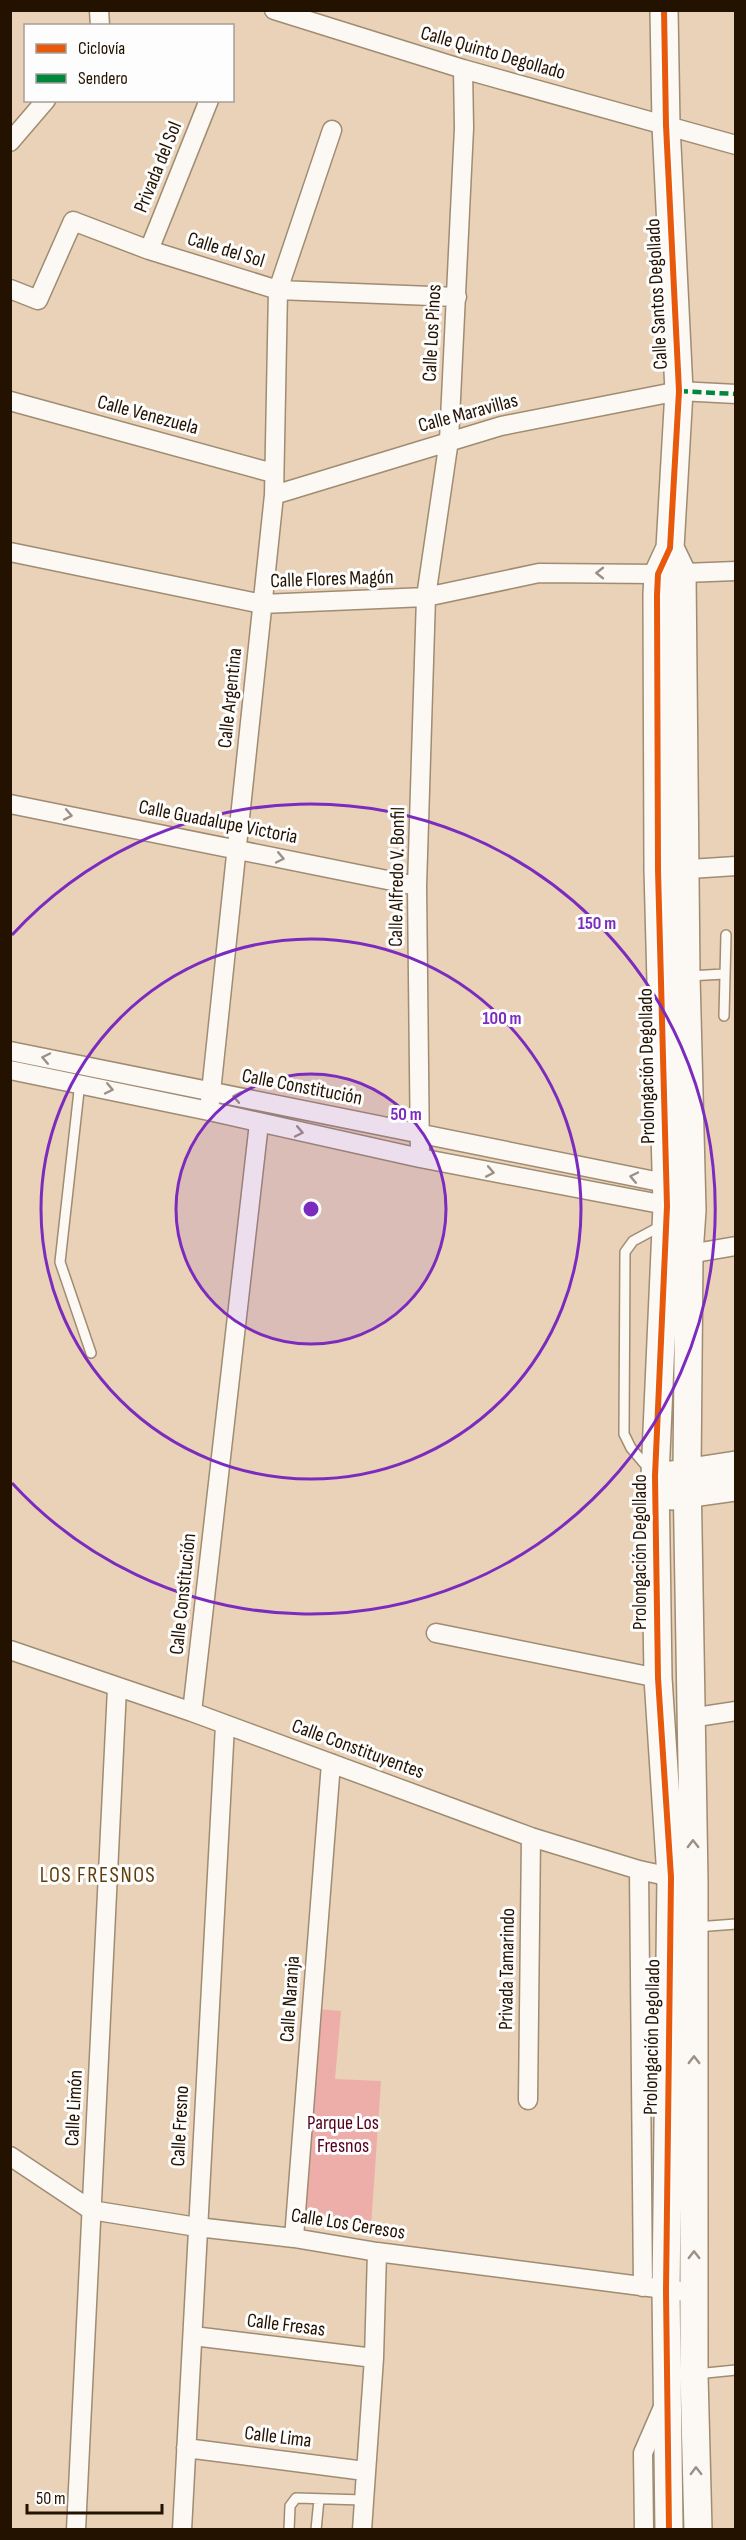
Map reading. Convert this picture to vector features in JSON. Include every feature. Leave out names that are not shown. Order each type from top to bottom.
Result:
[{"type":"street","name":"Calle Quinto Degollado","points":[[274,10],[463,69],[735,145]]},
{"type":"street","name":"Calle Santos Degollado","points":[[664,10],[666,125],[679,391],[670,573]]},
{"type":"street","name":"Calle Los Pinos","points":[[426,597],[449,440],[464,128],[463,69]]},
{"type":"street","points":[[10,142],[44,102]]},
{"type":"street","name":"Privada del Sol","points":[[150,250],[208,102]]},
{"type":"street","name":"Calle Argentina","points":[[209,1111],[274,495],[278,290],[332,130]]},
{"type":"street","name":"Calle del Sol","points":[[10,289],[38,300],[73,221],[150,250],[278,290],[457,297]]},
{"type":"street","name":"Calle Maravillas","points":[[274,495],[501,426],[679,391],[735,394]]},
{"type":"street","name":"Calle Venezuela","points":[[10,401],[273,474]]},
{"type":"street","name":"Calle Flores Magón","points":[[10,552],[262,604],[426,597],[539,573],[735,571]]},
{"type":"street","name":"Prolongación Degollado","points":[[669,2529],[666,2399],[654,2289],[682,1879],[690,1718],[689,1254],[677,1202],[658,870],[670,573]]},
{"type":"street","name":"Prolongación Degollado","points":[[670,573],[686,870],[686,976],[677,1202],[656,1487],[658,1678],[682,1879],[693,1927],[694,2375],[698,2529]]},
{"type":"street","name":"Calle Alfredo V. Bonfil","points":[[420,1158],[417,886],[426,597]]},
{"type":"street","name":"Calle Guadalupe Victoria","points":[[10,804],[417,886]]},
{"type":"street","points":[[658,870],[735,866]]},
{"type":"street","name":"Calle Constitución","points":[[10,1051],[81,1074],[259,1123],[420,1158],[677,1202]]},
{"type":"street","name":"Calle Constitución","points":[[10,1070],[81,1074],[212,1092],[421,1133],[677,1202]]},
{"type":"street","name":"Calle Constitución","points":[[192,1712],[259,1123]]},
{"type":"street","points":[[689,1254],[735,1246]]},
{"type":"street","points":[[688,1483],[735,1465]]},
{"type":"street","points":[[656,1487],[688,1483],[735,1487]]},
{"type":"street","points":[[436,1633],[658,1678]]},
{"type":"street","name":"Calle Constituyentes","points":[[10,1650],[192,1712],[531,1838],[639,1870],[682,1879]]},
{"type":"street","name":"Calle Limón","points":[[75,2529],[117,1688]]},
{"type":"street","points":[[690,1718],[735,1711]]},
{"type":"street","name":"Calle Fresno","points":[[182,2529],[193,2336],[196,2227],[225,1725]]},
{"type":"street","name":"Calle Naranja","points":[[294,2238],[331,1763]]},
{"type":"street","name":"Privada Tamarindo","points":[[528,2100],[531,1838]]},
{"type":"street","points":[[639,1870],[654,2289]]},
{"type":"street","name":"Calle Los Ceresos","points":[[10,2156],[91,2210],[377,2252],[695,2293]]},
{"type":"street","points":[[362,2529],[374,2358],[377,2252]]},
{"type":"street","name":"Calle Fresas","points":[[193,2336],[374,2358]]},
{"type":"street","points":[[644,2529],[643,2453],[666,2399],[694,2375]]},
{"type":"street","name":"Calle Lima","points":[[186,2448],[365,2471]]},
{"type":"lane","points":[[724,1016],[726,935]]},
{"type":"lane","points":[[686,976],[724,974]]},
{"type":"lane","points":[[81,1074],[60,1262],[91,1353]]},
{"type":"lane","points":[[656,1487],[624,1434],[625,1252],[633,1240],[677,1202]]},
{"type":"lane","points":[[693,1927],[735,1924]]},
{"type":"lane","points":[[694,2375],[735,2370]]},
{"type":"lane","points":[[289,2529],[290,2506],[296,2498],[363,2500]]},
{"type":"lane","points":[[316,2529],[319,2499]]},
{"type":"green space","name":"Parque Los Fresnos","points":[[317,2009],[341,2011],[335,2079],[381,2081],[371,2227],[304,2217]]},
{"type":"marked path","points":[[679,391],[736,394]]},
{"type":"cycle path","points":[[664,10],[666,125],[679,391],[670,548],[658,574],[657,595],[658,870],[667,1206],[655,1476],[658,1678],[671,1877],[666,2291],[669,2530]]},
{"type":"district","name":"LOS FRESNOS","points":[[98,1875]]}]
